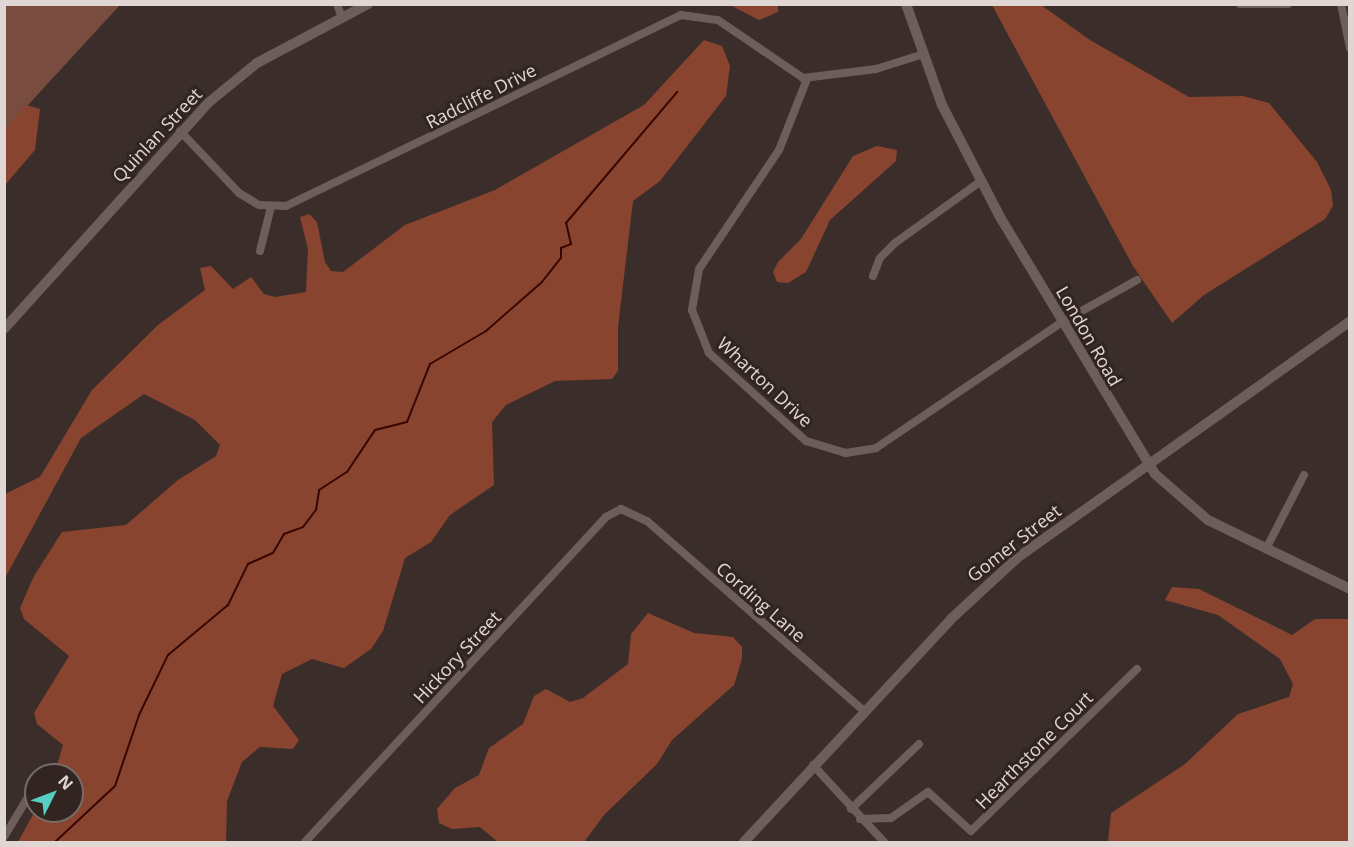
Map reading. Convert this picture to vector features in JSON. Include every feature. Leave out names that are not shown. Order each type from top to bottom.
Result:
[{"type":"street","points":[[337,4],[342,18]]},
{"type":"street","name":"Quinlan Street","points":[[4,329],[179,131],[257,63],[368,4]]},
{"type":"street","name":"London Road","points":[[906,4],[942,105],[981,181],[1062,322],[1149,465],[1186,506],[1350,589]]},
{"type":"street","points":[[1240,4],[1288,4]]},
{"type":"street","points":[[1341,4],[1350,48]]},
{"type":"street","name":"Radcliffe Drive","points":[[272,207],[306,200],[681,15],[718,20],[807,79]]},
{"type":"street","points":[[807,79],[876,69],[924,54]]},
{"type":"street","name":"Wharton Drive","points":[[807,79],[779,150],[699,269],[692,310],[709,353],[806,441],[828,450],[861,453],[895,437],[1062,322],[1137,280]]},
{"type":"street","points":[[179,131],[239,193],[272,207],[260,252]]},
{"type":"street","points":[[873,276],[880,258],[895,243],[981,181]]},
{"type":"street","name":"Gomer Street","points":[[744,843],[864,711],[1008,566],[1350,321]]},
{"type":"street","points":[[1267,547],[1304,475]]},
{"type":"street","name":"Hickory Street","points":[[305,843],[606,517],[621,509],[639,516]]},
{"type":"street","name":"Cording Lane","points":[[639,516],[864,711]]},
{"type":"street","name":"Hearthstone Court","points":[[860,819],[891,818],[928,792],[935,793],[971,831],[1137,669]]},
{"type":"street","points":[[851,809],[919,744]]},
{"type":"street","points":[[813,765],[884,843]]},
{"type":"street","points":[[4,837],[24,804]]},
{"type":"shaded area","points":[[120,5],[5,130],[4,6]]},
{"type":"shaded area","points":[[730,5],[778,5],[778,12],[759,20]]},
{"type":"shaded area","points":[[992,5],[1041,5],[1090,40],[1189,97],[1243,96],[1269,103],[1317,162],[1331,190],[1333,206],[1325,219],[1204,295],[1172,323],[1133,266]]},
{"type":"shaded area","points":[[704,40],[722,46],[730,66],[726,96],[660,181],[633,201],[618,327],[618,371],[612,379],[555,381],[506,405],[492,422],[494,485],[450,515],[431,542],[405,558],[383,631],[371,649],[344,668],[312,659],[282,674],[273,706],[299,740],[293,749],[260,747],[242,762],[227,801],[226,842],[18,842],[28,823],[84,823],[84,763],[58,763],[63,745],[37,724],[34,713],[69,656],[24,619],[20,608],[34,576],[62,532],[126,525],[178,480],[216,456],[220,445],[195,420],[144,394],[81,438],[5,578],[5,494],[40,477],[92,390],[158,325],[205,290],[200,268],[211,266],[233,289],[251,277],[264,294],[275,297],[306,292],[308,249],[300,217],[309,214],[317,222],[325,262],[331,271],[343,272],[405,225],[495,190],[644,105]]},
{"type":"shaded area","points":[[26,105],[40,109],[35,150],[5,185],[5,130]]},
{"type":"shaded area","points":[[877,146],[897,150],[896,161],[830,220],[806,272],[788,283],[777,282],[773,272],[778,262],[801,239],[853,156]]},
{"type":"shaded area","points":[[1172,587],[1199,589],[1292,635],[1315,619],[1349,619],[1349,842],[1108,842],[1111,813],[1185,764],[1238,714],[1289,697],[1293,684],[1280,659],[1218,615],[1165,600]]},
{"type":"shaded area","points":[[648,613],[694,633],[733,637],[742,647],[742,659],[734,685],[672,740],[657,764],[604,815],[584,842],[498,842],[480,827],[452,829],[439,823],[437,809],[455,788],[479,775],[489,748],[523,724],[534,696],[546,689],[570,702],[583,698],[628,664],[631,634]]},
{"type":"waterway","points":[[55,842],[115,786],[139,715],[168,655],[228,605],[248,564],[273,553],[284,534],[303,527],[316,510],[319,490],[347,472],[375,430],[407,422],[430,364],[486,331],[542,282],[561,258],[561,248],[571,244],[566,223],[677,92]]}]
